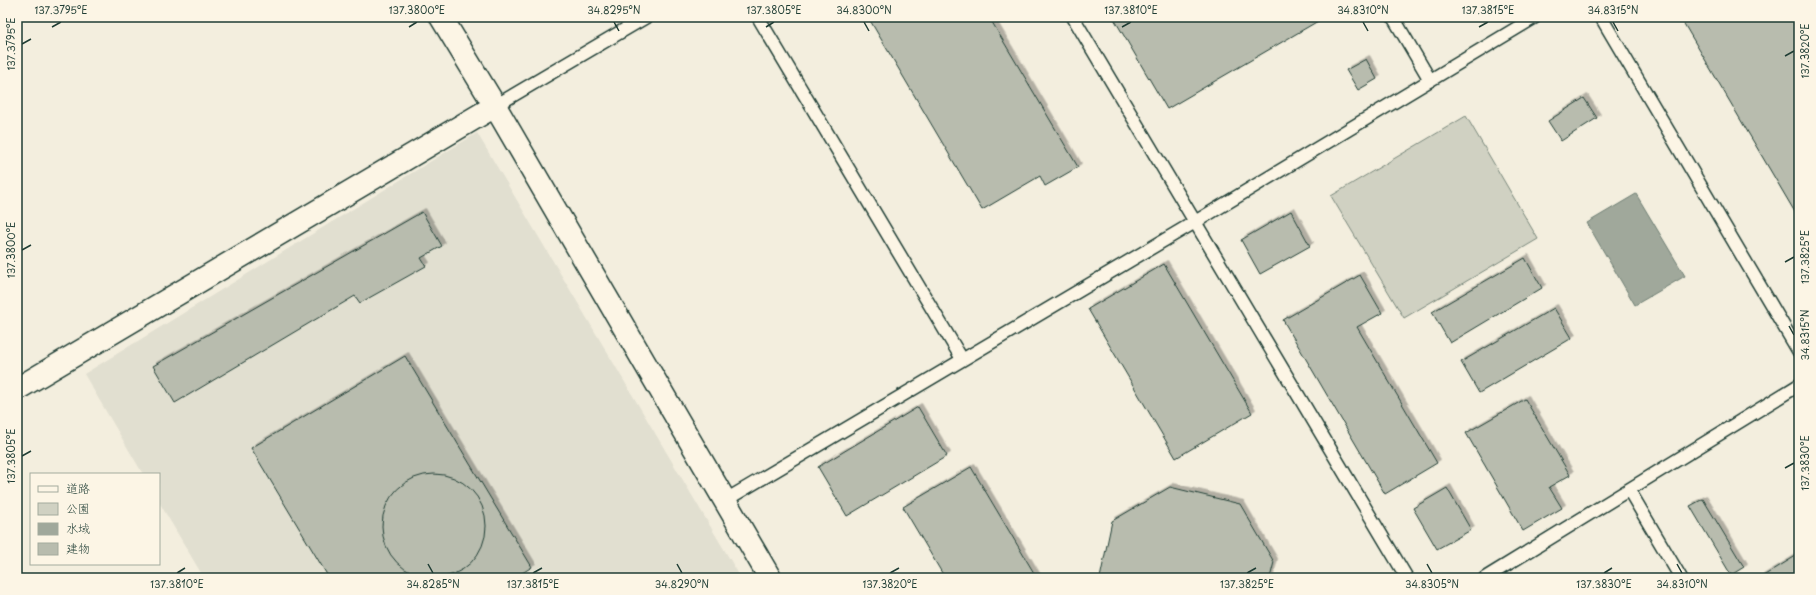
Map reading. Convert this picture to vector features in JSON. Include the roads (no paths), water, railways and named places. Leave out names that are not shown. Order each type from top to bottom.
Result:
[{"type":"street","points":[[440,17],[495,106],[770,578]]},
{"type":"street","points":[[17,389],[495,106]]},
{"type":"lane","points":[[495,106],[646,17]]},
{"type":"lane","points":[[758,17],[962,359]]},
{"type":"lane","points":[[1073,17],[1407,578]]},
{"type":"lane","points":[[1393,17],[1430,80]]},
{"type":"lane","points":[[724,501],[1195,222],[1535,17]]},
{"type":"lane","points":[[1601,17],[1799,352]]},
{"type":"lane","points":[[1485,578],[1799,385]]},
{"type":"lane","points":[[1628,490],[1681,578]]},
{"type":"water","points":[[1636,194],[1685,276],[1635,305],[1587,223]]}]
